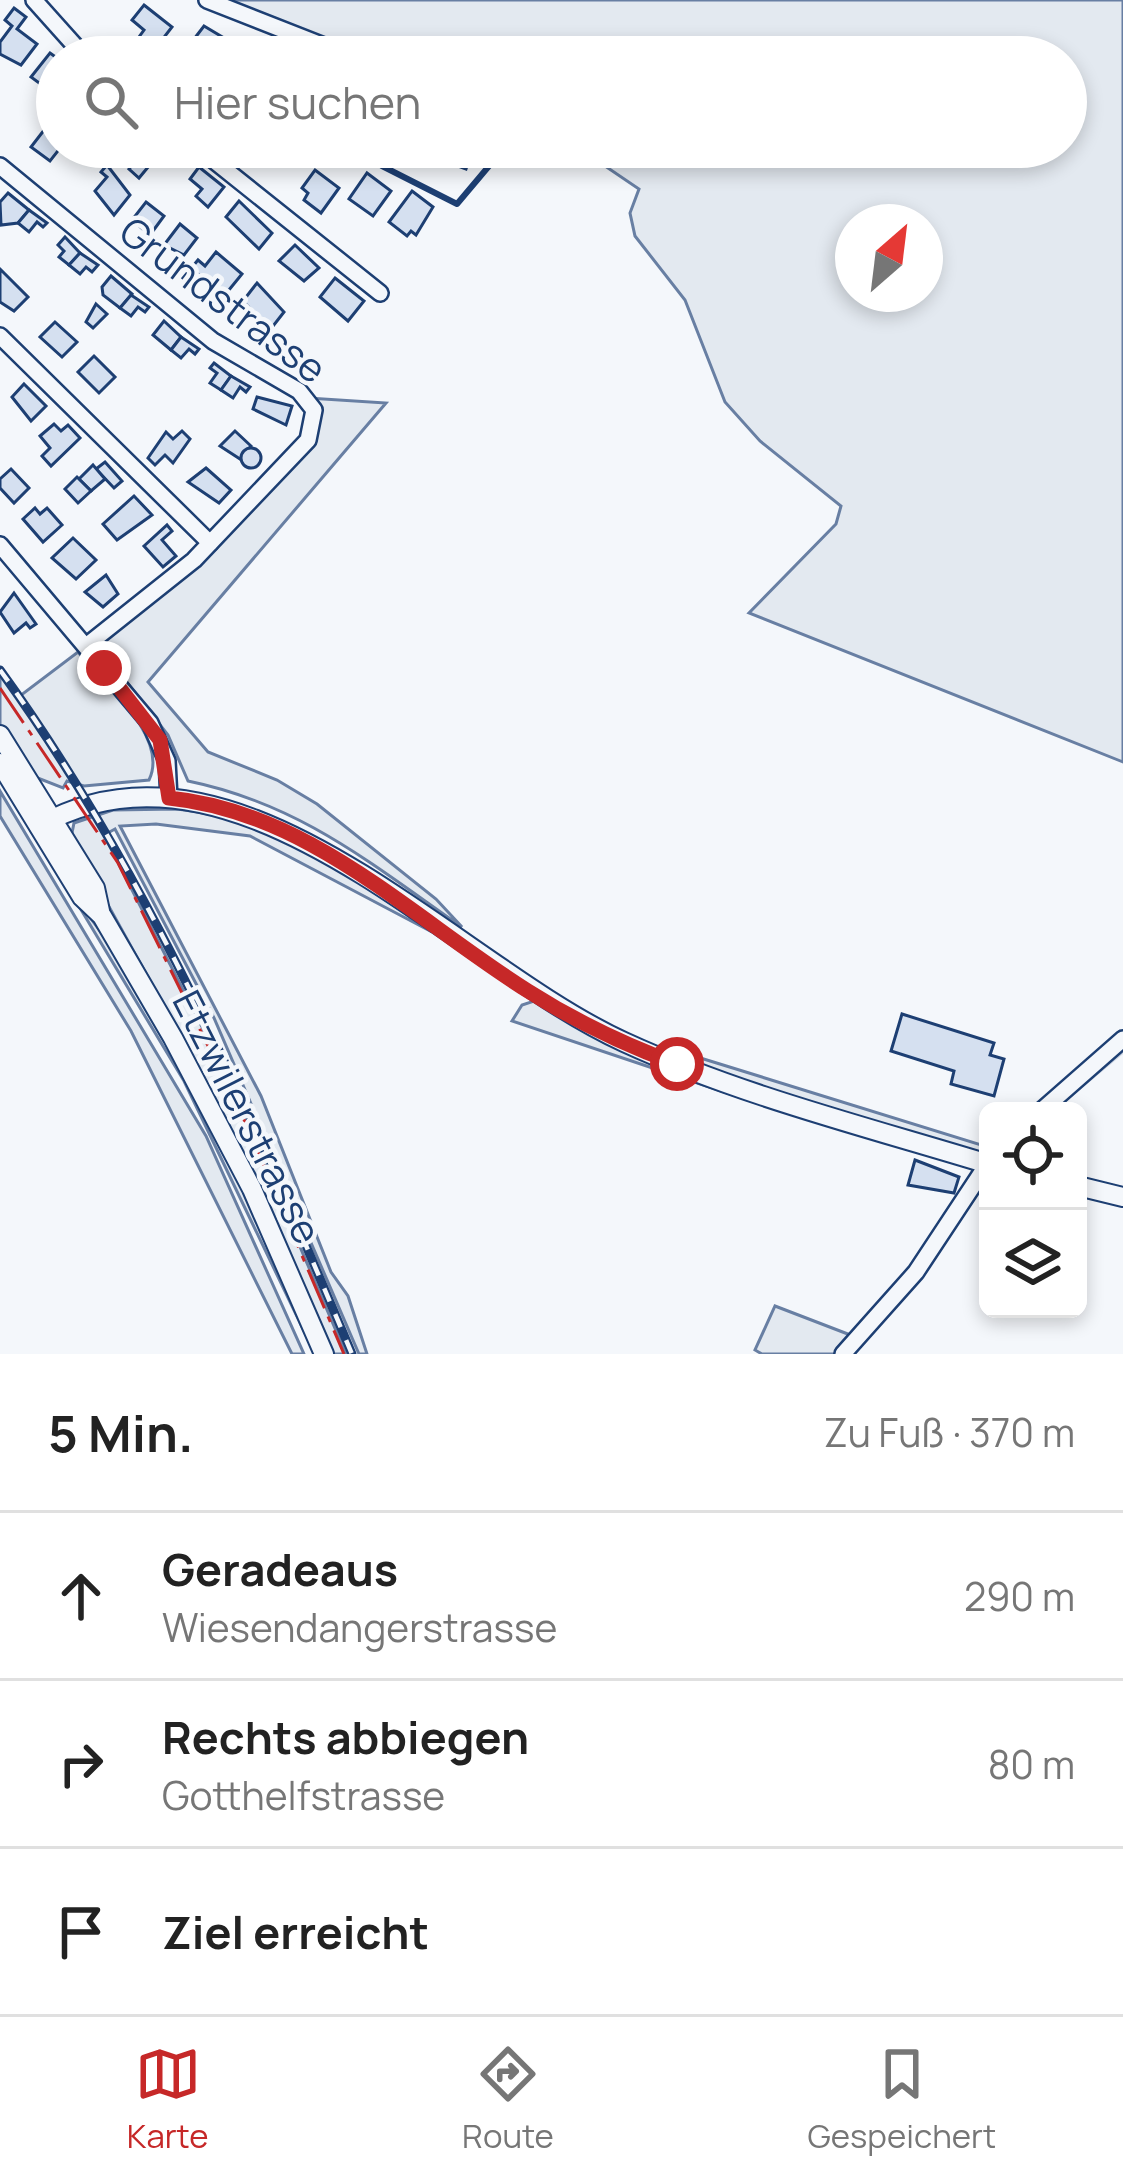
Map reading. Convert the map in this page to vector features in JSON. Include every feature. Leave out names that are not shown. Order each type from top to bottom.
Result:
[{"type":"main road","name":"Etzwilerstrasse","points":[[0,735],[82,897],[102,916],[224,1132],[323,1354]]},
{"type":"main road","name":"Etzwilerstrasse","points":[[0,764],[46,822]]},
{"type":"main road","points":[[46,822],[99,802],[169,798],[231,808],[299,836],[526,990],[627,1044],[979,1160]]},
{"type":"main road","points":[[1087,1188],[1123,1196]]},
{"type":"street","points":[[34,0],[66,36]]},
{"type":"street","points":[[207,0],[299,36]]},
{"type":"street","name":"Grundstrasse","points":[[0,166],[213,341],[312,403],[315,424],[308,440],[159,592],[86,646]]},
{"type":"street","points":[[223,168],[380,293]]},
{"type":"street","points":[[0,336],[210,543]]},
{"type":"street","points":[[0,545],[154,728],[167,761],[169,798]]},
{"type":"street","points":[[1052,1102],[1123,1039]]},
{"type":"street","points":[[843,1354],[916,1272],[979,1177]]},
{"type":"shaded area","points":[[207,0],[1123,0],[1123,762],[749,613],[836,524],[841,506],[760,441],[725,402],[685,300],[635,236],[630,213],[639,189],[608,168],[1087,168],[1087,36],[299,36]]},
{"type":"shaded area","points":[[308,398],[386,403],[148,682],[208,752],[277,780],[317,804],[436,899],[462,927],[300,820],[228,791],[188,781],[168,735],[101,649],[120,657],[96,638],[159,592],[308,440]]},
{"type":"shaded area","points":[[78,652],[142,729],[153,763],[149,780],[84,786],[67,781],[63,788],[30,775],[0,726],[0,670],[20,696]]},
{"type":"shaded area","points":[[0,791],[206,1136],[304,1354],[292,1354],[131,1031],[0,816]]},
{"type":"shaded area","points":[[177,809],[213,815],[280,838],[343,872],[432,932],[250,836],[156,824],[120,826],[261,1096],[331,1272],[348,1296],[367,1354],[359,1354],[214,1018],[115,829],[104,835],[225,1072],[346,1354],[331,1354],[190,1053],[71,838],[74,823],[113,810]]},
{"type":"shaded area","points":[[71,893],[109,944],[178,1056],[237,1175],[315,1354],[184,1081]]},
{"type":"shaded area","points":[[534,1001],[751,1101],[512,1021],[522,1005]]},
{"type":"shaded area","points":[[681,1052],[979,1144],[979,1161],[677,1064]]},
{"type":"shaded area","points":[[775,1306],[853,1336],[838,1354],[762,1354],[755,1350]]},
{"type":"building","points":[[144,5],[172,27],[165,36],[140,36],[144,30],[132,20]]},
{"type":"building","points":[[14,8],[26,17],[17,29],[36,43],[21,65],[0,54],[0,42],[12,26],[5,20]]},
{"type":"building","points":[[204,26],[221,36],[196,36]]},
{"type":"building","points":[[109,168],[130,195],[114,215],[95,191],[107,177],[101,172]]},
{"type":"building","points":[[130,168],[147,168],[139,178]]},
{"type":"building","points":[[200,168],[224,187],[208,207],[196,196],[202,189],[190,179]]},
{"type":"building","points":[[315,170],[339,188],[321,213],[304,200],[308,193],[302,188]]},
{"type":"building","points":[[367,173],[391,191],[373,216],[349,199]]},
{"type":"building","points":[[412,191],[433,207],[416,235],[411,231],[407,236],[389,222]]},
{"type":"building","points":[[8,193],[29,210],[18,223],[1,225],[0,202]]},
{"type":"building","points":[[239,201],[272,233],[259,249],[226,217]]},
{"type":"building","points":[[146,202],[164,216],[150,235],[132,220]]},
{"type":"building","points":[[29,210],[47,223],[43,227],[37,222],[29,232],[18,223]]},
{"type":"building","points":[[180,224],[197,238],[184,255],[164,245]]},
{"type":"building","points":[[65,237],[80,253],[69,265],[59,257],[64,251],[58,245]]},
{"type":"building","points":[[295,245],[319,268],[304,281],[279,261]]},
{"type":"building","points":[[216,252],[242,274],[224,296],[198,274],[190,284],[183,278],[198,260],[205,266]]},
{"type":"building","points":[[80,253],[98,265],[92,272],[86,267],[80,274],[69,265]]},
{"type":"building","points":[[0,269],[28,297],[14,311],[0,302]]},
{"type":"building","points":[[111,276],[132,294],[120,308],[103,295],[102,287]]},
{"type":"building","points":[[335,278],[364,301],[348,321],[320,297]]},
{"type":"building","points":[[257,283],[284,312],[270,330],[243,301]]},
{"type":"building","points":[[131,295],[149,307],[145,312],[138,307],[131,316],[120,308]]},
{"type":"building","points":[[96,304],[107,314],[93,328],[86,322]]},
{"type":"building","points":[[164,321],[181,337],[171,350],[153,335]]},
{"type":"building","points":[[55,322],[77,342],[62,357],[40,337]]},
{"type":"building","points":[[181,337],[199,349],[195,354],[189,349],[181,358],[171,350]]},
{"type":"building","points":[[94,356],[115,377],[99,393],[78,372]]},
{"type":"building","points":[[214,363],[231,376],[221,390],[210,383],[217,373],[210,368]]},
{"type":"building","points":[[231,376],[250,387],[246,392],[240,387],[233,398],[221,390]]},
{"type":"building","points":[[24,384],[46,406],[31,421],[12,397]]},
{"type":"building","points":[[257,397],[292,406],[286,425],[253,409]]},
{"type":"building","points":[[54,424],[61,431],[68,425],[80,438],[51,466],[42,456],[50,448],[40,436]]},
{"type":"building","points":[[182,431],[190,439],[173,463],[165,455],[155,465],[148,458],[166,432],[173,439]]},
{"type":"building","points":[[235,431],[251,446],[240,459],[220,446]]},
{"type":"building","points":[[251,448],[261,458],[251,468],[241,458]]},
{"type":"building","points":[[105,462],[122,481],[114,488],[96,469]]},
{"type":"building","points":[[93,465],[105,479],[91,491],[79,479]]},
{"type":"building","points":[[206,468],[231,490],[219,503],[188,482]]},
{"type":"building","points":[[11,469],[29,488],[14,503],[0,488],[0,479]]},
{"type":"building","points":[[77,477],[91,491],[78,503],[65,489]]},
{"type":"building","points":[[134,496],[152,515],[117,540],[103,524]]},
{"type":"building","points":[[35,508],[40,514],[47,508],[62,525],[43,542],[23,519]]},
{"type":"building","points":[[167,525],[172,531],[162,540],[176,556],[163,567],[144,546]]},
{"type":"building","points":[[73,538],[96,560],[76,579],[52,558]]},
{"type":"building","points":[[106,575],[118,594],[103,607],[85,592]]},
{"type":"building","points":[[14,593],[36,624],[30,628],[26,623],[14,633],[0,612]]},
{"type":"building","points":[[902,1014],[994,1043],[990,1055],[1004,1059],[994,1096],[951,1084],[954,1071],[891,1051]]},
{"type":"building","points":[[915,1160],[959,1177],[954,1193],[908,1185]]},
{"type":"waterway","points":[[1068,1097],[1123,1051]]},
{"type":"railway","points":[[0,670],[55,750],[152,916],[237,1088],[352,1354]]},
{"type":"wall","points":[[386,168],[457,204],[487,168]]},
{"type":"power","points":[[0,688],[118,863],[242,1115],[344,1354]]},
{"type":"route","points":[[104,668],[160,740],[168,766],[169,798],[231,808],[287,830],[526,990],[606,1034],[677,1064]]}]
